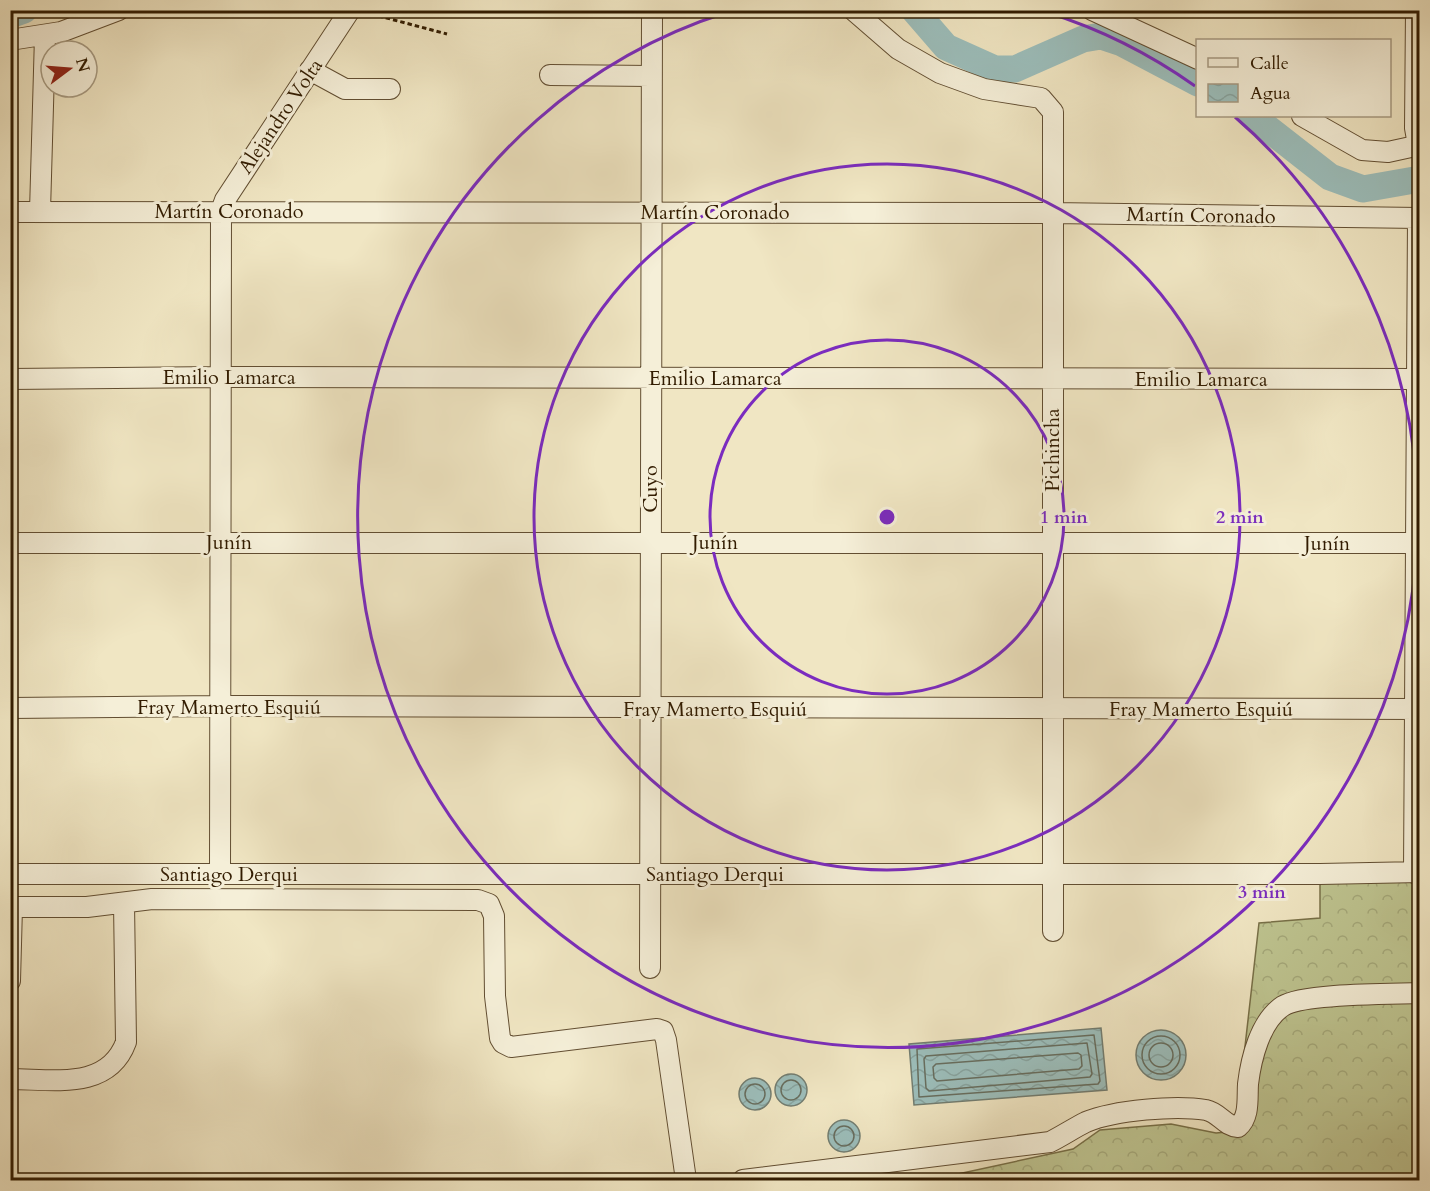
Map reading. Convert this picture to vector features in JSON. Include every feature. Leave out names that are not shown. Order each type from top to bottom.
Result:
[{"type":"street","points":[[10,40],[45,36],[119,10]]},
{"type":"street","name":"Alejandro Volta","points":[[220,874],[220,211],[350,10]]},
{"type":"street","name":"Cuyo","points":[[650,968],[652,10]]},
{"type":"street","name":"Pichincha","points":[[854,10],[898,49],[919,62],[984,89],[1041,98],[1053,112],[1053,931]]},
{"type":"street","points":[[1092,10],[1196,59]]},
{"type":"street","points":[[1304,117],[1362,150],[1388,152],[1419,145],[1416,128],[1416,10]]},
{"type":"street","points":[[40,211],[45,36]]},
{"type":"street","points":[[310,70],[353,91],[390,89]]},
{"type":"street","points":[[550,75],[651,76]]},
{"type":"street","name":"Martín Coronado","points":[[10,212],[1052,213],[1419,218]]},
{"type":"street","points":[[1417,872],[1419,218]]},
{"type":"street","name":"Emilio Lamarca","points":[[10,379],[220,377],[1418,379]]},
{"type":"street","name":"Junín","points":[[10,543],[1418,543]]},
{"type":"street","name":"Fray Mamerto Esquiú","points":[[10,708],[220,706],[650,709],[1418,709]]},
{"type":"street","name":"Santiago Derqui","points":[[10,873],[1053,875],[1417,872]]},
{"type":"street","points":[[10,981],[11,907],[87,907],[152,899],[478,900],[489,904],[494,916],[495,996],[503,1043],[511,1047],[657,1029],[663,1031],[686,1180]]},
{"type":"street","points":[[10,1079],[85,1078],[98,1075],[120,1058],[126,1042],[124,903]]},
{"type":"street","points":[[743,1180],[865,1173],[1050,1142],[1086,1122],[1116,1115],[1162,1109],[1207,1110],[1217,1115],[1229,1126],[1238,1127],[1244,1122],[1246,1113],[1251,1060],[1263,1031],[1283,1006],[1301,1000],[1419,993]]},
{"type":"path","points":[[360,10],[447,34]]},
{"type":"green space","points":[[1419,869],[1419,1180],[930,1180],[1073,1149],[1100,1130],[1171,1124],[1216,1133],[1227,1132],[1237,1117],[1259,923],[1320,918],[1320,874]]},
{"type":"water","points":[[1101,1028],[1107,1090],[914,1105],[909,1044]]},
{"type":"water","points":[[1156,1030],[1166,1030],[1179,1037],[1186,1050],[1186,1060],[1179,1073],[1166,1080],[1156,1080],[1147,1076],[1140,1069],[1136,1060],[1136,1050],[1140,1041],[1147,1034]]},
{"type":"water","points":[[791,1074],[802,1079],[807,1090],[802,1101],[791,1106],[780,1101],[775,1090],[780,1079]]},
{"type":"water","points":[[755,1078],[766,1083],[771,1094],[766,1105],[755,1110],[744,1105],[739,1094],[744,1083]]},
{"type":"water","points":[[844,1120],[855,1125],[860,1136],[855,1147],[844,1152],[833,1147],[828,1136],[833,1125]]},
{"type":"waterway","points":[[10,15],[24,10]]},
{"type":"waterway","points":[[914,10],[946,47],[995,69],[1015,69],[1083,39],[1101,36],[1122,43],[1196,82]]},
{"type":"waterway","points":[[1253,117],[1330,177],[1363,189],[1420,179]]}]
